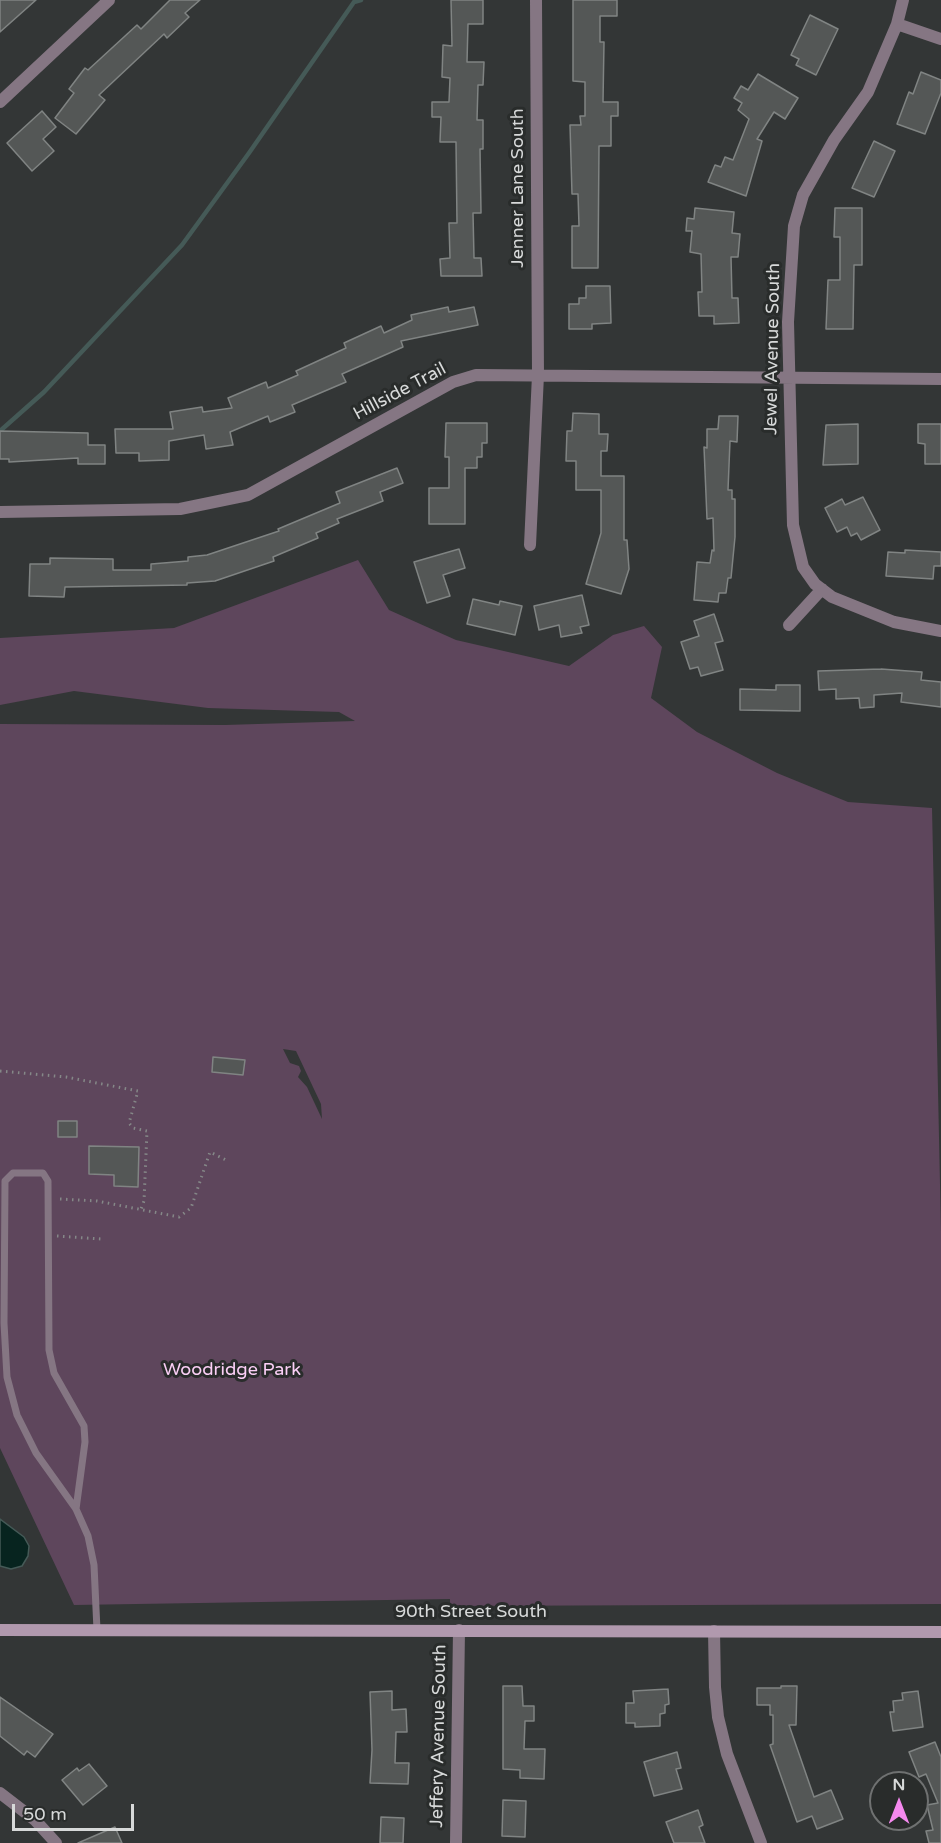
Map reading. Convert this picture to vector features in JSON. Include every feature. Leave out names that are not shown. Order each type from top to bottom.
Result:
[{"type":"street","points":[[0,102],[109,0]]},
{"type":"street","name":"Jenner Lane South","points":[[530,546],[538,375],[536,0]]},
{"type":"street","name":"Jewel Avenue South","points":[[903,0],[897,24],[868,92],[834,140],[803,195],[794,226],[788,322],[793,525],[803,567],[822,589],[858,610],[894,622],[941,631]]},
{"type":"street","points":[[897,24],[941,39]]},
{"type":"street","name":"Hillside Trail","points":[[0,512],[180,509],[248,495],[453,382],[477,375],[941,379]]},
{"type":"street","points":[[789,625],[822,589]]},
{"type":"street","name":"90th Street South","points":[[0,1630],[941,1632]]},
{"type":"street","name":"Jeffery Avenue South","points":[[456,1843],[459,1630]]},
{"type":"street","points":[[714,1631],[718,1717],[727,1754],[762,1843]]},
{"type":"street","points":[[0,1793],[35,1820],[56,1843]]},
{"type":"lane","points":[[76,1509],[85,1442],[84,1426],[54,1373],[49,1350],[46,1236],[48,1181],[43,1173],[13,1173],[5,1181],[4,1349],[7,1377],[17,1414],[36,1453],[76,1509],[88,1536],[94,1565],[97,1630]]},
{"type":"path","points":[[0,1071],[66,1077],[138,1091],[129,1123],[133,1128],[147,1131],[144,1201],[141,1209]]},
{"type":"path","points":[[48,1201],[73,1198],[179,1217],[185,1215],[193,1201],[210,1152],[226,1160]]},
{"type":"path","points":[[46,1236],[101,1239]]},
{"type":"green space","name":"Woodridge Park","points":[[358,560],[389,610],[456,640],[569,666],[613,635],[644,626],[662,647],[651,698],[697,732],[777,773],[848,802],[932,808],[941,1231],[941,1604],[450,1606],[450,1599],[74,1605],[0,1448],[0,724],[225,725],[355,721],[339,712],[208,708],[74,691],[0,705],[0,638],[174,628]],"holes":[[[283,1049],[296,1051],[321,1104],[322,1119],[307,1087],[298,1077],[301,1071],[299,1066],[290,1063]]]},
{"type":"shaded area","points":[[0,1519],[24,1537],[29,1546],[28,1556],[22,1566],[11,1569],[0,1566]]},
{"type":"building","points":[[0,0],[36,0],[0,32]]},
{"type":"building","points":[[170,0],[200,0],[185,13],[189,17],[167,38],[164,34],[99,95],[105,100],[76,134],[55,118],[74,93],[69,89],[85,68],[88,70],[137,25],[141,29]]},
{"type":"building","points":[[451,0],[483,0],[483,24],[468,24],[467,62],[484,62],[483,85],[478,85],[477,120],[483,120],[483,149],[480,149],[481,213],[473,213],[474,258],[481,258],[482,276],[441,276],[440,259],[450,258],[449,223],[457,223],[456,142],[440,142],[441,117],[432,117],[432,102],[449,102],[450,78],[442,77],[443,45],[452,46]]},
{"type":"building","points":[[573,0],[617,0],[617,16],[600,16],[600,42],[604,42],[603,102],[618,102],[618,116],[611,116],[611,146],[599,146],[598,268],[572,268],[572,226],[579,226],[578,194],[572,194],[570,125],[581,125],[580,116],[585,116],[585,82],[573,81]]},
{"type":"building","points":[[810,15],[838,29],[816,75],[796,65],[799,59],[791,55]]},
{"type":"building","points":[[921,72],[941,80],[941,93],[925,134],[897,124],[909,92],[913,94]]},
{"type":"building","points":[[758,74],[798,98],[785,119],[774,112],[757,139],[762,141],[746,196],[708,182],[715,165],[721,167],[725,157],[733,160],[749,119],[738,110],[742,103],[734,98],[741,86],[748,90]]},
{"type":"building","points":[[42,111],[56,127],[43,139],[54,151],[32,171],[7,143]]},
{"type":"building","points":[[874,141],[895,151],[874,197],[852,188]]},
{"type":"building","points":[[695,208],[734,212],[732,233],[740,234],[738,257],[731,257],[732,298],[738,298],[739,323],[714,324],[714,316],[699,316],[698,292],[702,292],[701,254],[690,252],[692,231],[686,231],[687,218],[694,219]]},
{"type":"building","points":[[835,208],[862,208],[862,265],[854,265],[853,329],[826,329],[828,280],[840,280],[840,237],[834,237]]},
{"type":"building","points":[[586,286],[610,286],[611,323],[592,324],[592,329],[569,329],[569,304],[579,304],[579,298],[586,298]]},
{"type":"building","points":[[448,307],[449,312],[474,307],[478,325],[401,341],[403,347],[342,374],[346,382],[292,405],[295,412],[270,422],[268,416],[230,432],[233,445],[206,449],[204,435],[169,441],[169,460],[139,461],[139,453],[116,453],[115,429],[173,429],[170,412],[202,407],[203,412],[232,408],[228,398],[266,382],[268,388],[298,375],[296,371],[346,348],[344,343],[381,326],[384,333],[412,320],[411,315]]},
{"type":"building","points":[[573,413],[599,414],[599,434],[608,434],[607,451],[601,451],[601,476],[624,476],[624,540],[627,540],[629,569],[621,594],[586,584],[601,533],[601,490],[576,490],[576,461],[566,461],[567,431],[572,431]]},
{"type":"building","points":[[719,416],[738,416],[737,442],[730,441],[728,490],[732,490],[732,499],[735,499],[735,537],[731,578],[728,578],[726,593],[719,593],[718,602],[694,600],[697,562],[710,563],[712,550],[714,551],[713,518],[707,519],[704,447],[707,448],[707,429],[718,429]]},
{"type":"building","points":[[446,423],[487,423],[487,443],[482,443],[482,457],[477,457],[477,468],[465,468],[465,524],[429,524],[429,488],[449,488],[449,457],[445,457]]},
{"type":"building","points":[[858,424],[858,464],[823,465],[826,425]]},
{"type":"building","points":[[918,424],[941,424],[941,464],[925,464],[925,444],[918,443]]},
{"type":"building","points":[[0,431],[88,433],[88,445],[105,445],[105,464],[78,464],[78,458],[9,462],[9,459],[0,459]]},
{"type":"building","points":[[397,468],[403,483],[380,492],[383,501],[337,519],[339,523],[316,533],[318,538],[273,557],[274,561],[215,581],[187,583],[187,585],[65,587],[64,597],[29,596],[30,564],[50,564],[50,558],[113,559],[113,570],[151,570],[151,564],[188,561],[188,557],[207,555],[279,531],[278,529],[340,503],[336,492]]},
{"type":"building","points":[[863,497],[880,530],[861,540],[857,533],[851,536],[847,527],[837,532],[825,508],[842,499],[845,505]]},
{"type":"building","points":[[459,549],[465,568],[443,575],[450,596],[427,603],[414,562]]},
{"type":"building","points":[[905,550],[941,552],[941,566],[934,566],[933,579],[886,576],[888,552],[905,553]]},
{"type":"building","points":[[582,595],[589,625],[580,627],[582,633],[561,637],[559,625],[539,630],[534,606]]},
{"type":"building","points":[[473,599],[499,605],[500,601],[522,606],[515,635],[467,624]]},
{"type":"building","points":[[714,614],[723,641],[715,643],[723,670],[701,676],[698,667],[690,669],[681,642],[699,636],[694,621]]},
{"type":"building","points":[[881,669],[922,672],[921,680],[941,682],[941,707],[901,702],[902,693],[874,695],[874,707],[860,708],[859,698],[836,699],[836,689],[819,690],[818,671]]},
{"type":"building","points":[[776,685],[800,685],[800,711],[740,710],[740,689],[776,690]]},
{"type":"building","points":[[213,1057],[245,1060],[243,1075],[212,1072]]},
{"type":"building","points":[[58,1121],[77,1121],[77,1137],[58,1137]]},
{"type":"building","points":[[89,1146],[139,1147],[138,1187],[114,1186],[114,1175],[89,1174]]},
{"type":"building","points":[[503,1686],[522,1686],[523,1706],[534,1706],[534,1721],[525,1721],[524,1749],[545,1749],[544,1779],[520,1778],[520,1770],[503,1769]]},
{"type":"building","points":[[781,1686],[797,1686],[796,1725],[789,1725],[814,1797],[831,1790],[843,1819],[817,1829],[812,1816],[797,1822],[770,1745],[773,1744],[773,1715],[770,1715],[770,1705],[757,1705],[757,1688],[781,1688]]},
{"type":"building","points":[[668,1689],[669,1704],[665,1705],[665,1713],[660,1714],[660,1726],[635,1727],[635,1723],[626,1723],[626,1703],[634,1703],[633,1691]]},
{"type":"building","points":[[392,1691],[392,1710],[406,1709],[407,1732],[396,1732],[395,1763],[409,1763],[408,1784],[370,1783],[372,1750],[370,1692]]},
{"type":"building","points":[[918,1691],[923,1727],[893,1731],[890,1712],[894,1712],[893,1701],[903,1700],[902,1693]]},
{"type":"building","points":[[0,1697],[53,1734],[35,1757],[27,1751],[24,1755],[0,1736]]},
{"type":"building","points":[[935,1742],[941,1757],[941,1843],[929,1843],[926,1831],[933,1830],[929,1805],[938,1803],[929,1781],[929,1771],[917,1771],[909,1752]]},
{"type":"building","points":[[677,1752],[681,1768],[676,1769],[682,1789],[654,1796],[644,1762]]},
{"type":"building","points":[[89,1764],[107,1786],[83,1805],[62,1780],[77,1768],[79,1771]]},
{"type":"building","points":[[503,1800],[526,1801],[525,1837],[502,1836]]},
{"type":"building","points":[[698,1810],[703,1825],[699,1827],[705,1843],[674,1843],[666,1822]]},
{"type":"building","points":[[381,1817],[404,1818],[403,1843],[380,1843]]},
{"type":"building","points":[[115,1827],[122,1843],[78,1843]]},
{"type":"waterway","points":[[0,431],[44,392],[182,245],[354,2],[361,0]]}]
